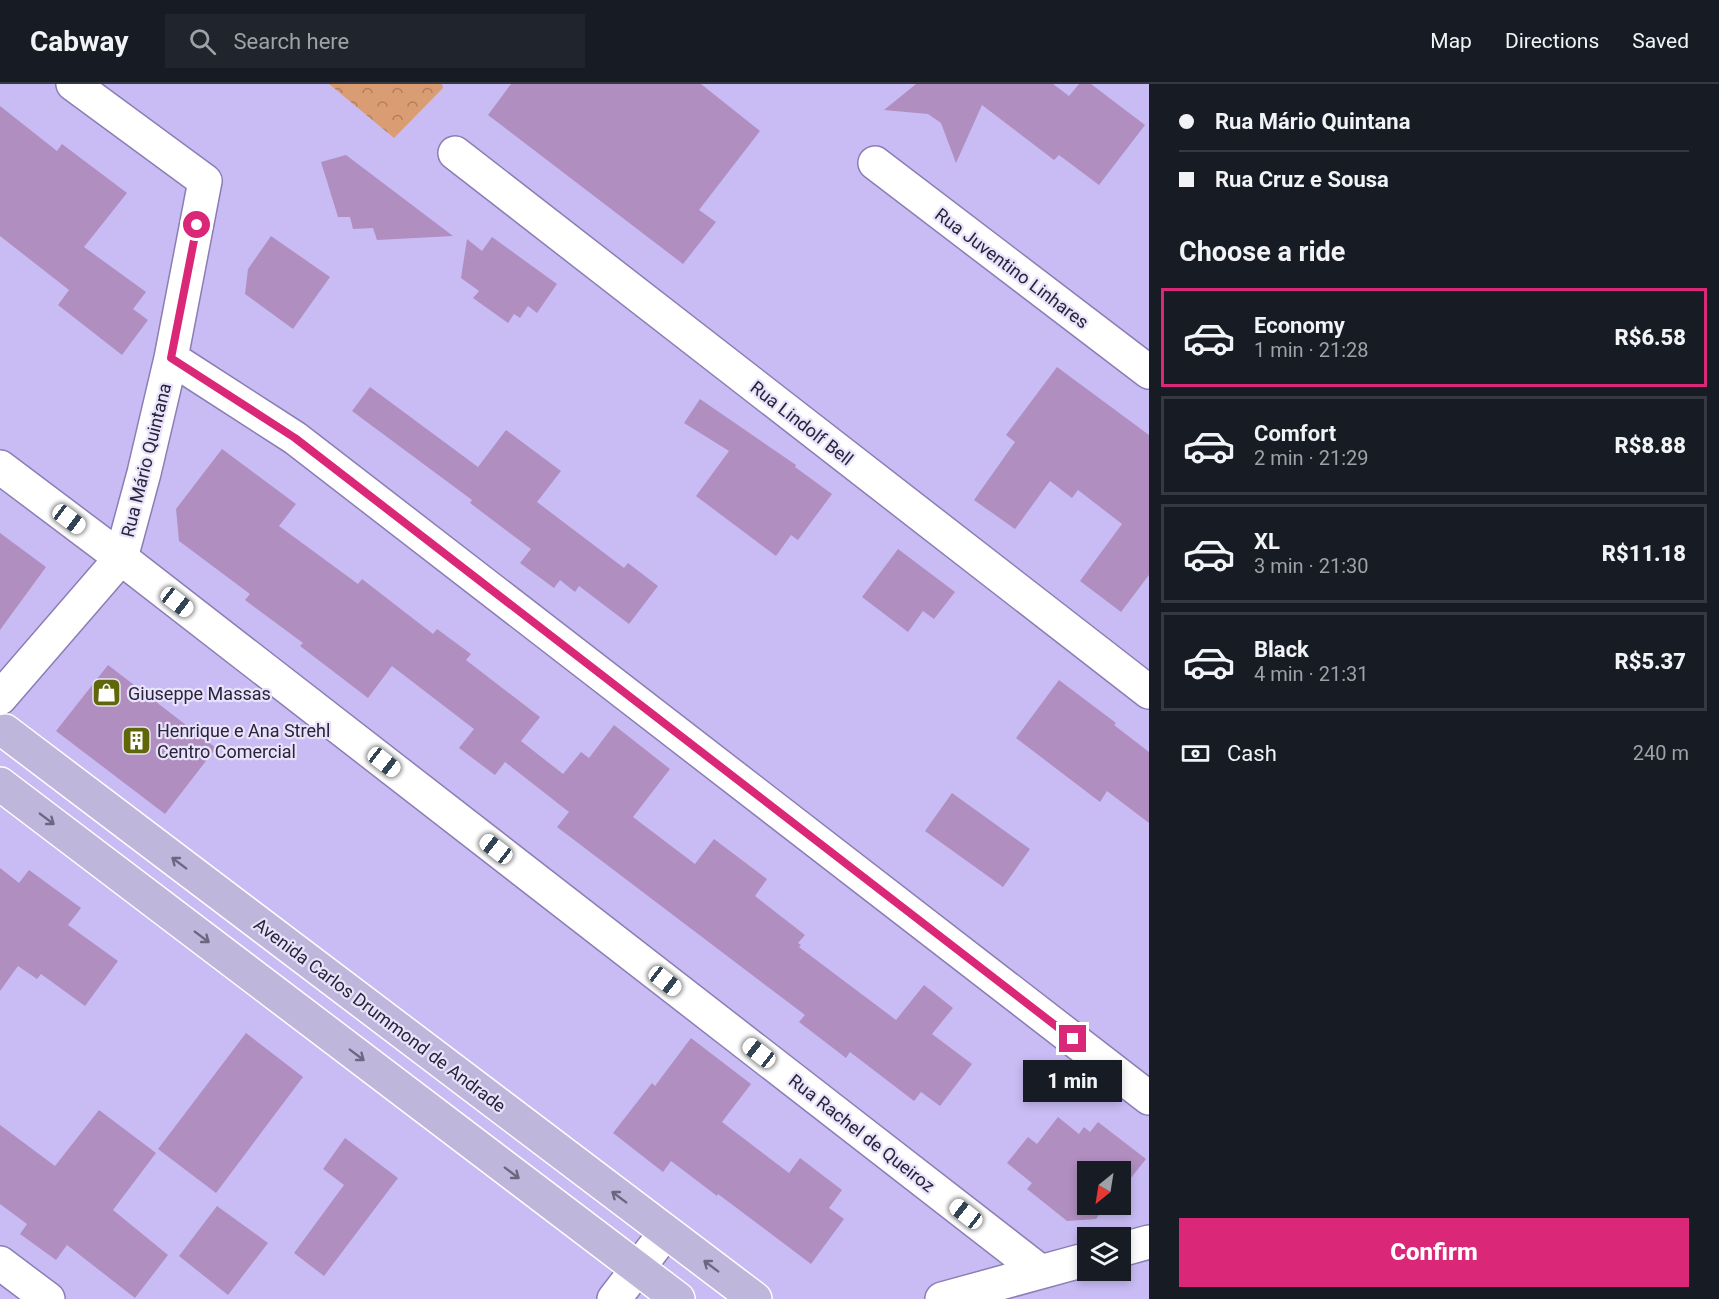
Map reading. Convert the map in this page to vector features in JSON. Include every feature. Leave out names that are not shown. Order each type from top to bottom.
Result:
[{"type":"main road","name":"Avenida Carlos Drummond de Andrade","points":[[2,733],[755,1299]]},
{"type":"main road","points":[[0,784],[678,1299]]},
{"type":"street","name":"Rua Mário Quintana","points":[[0,698],[121,558],[171,358],[205,181],[73,84]]},
{"type":"street","name":"Rua Lindolf Bell","points":[[455,153],[1149,692]]},
{"type":"street","name":"Rua Juventino Linhares","points":[[875,164],[1149,372]]},
{"type":"street","points":[[171,358],[295,438],[1149,1098]]},
{"type":"street","name":"Rua Rachel de Queiroz","points":[[0,467],[121,558],[1041,1272]]},
{"type":"street","points":[[614,1299],[666,1232]]},
{"type":"street","points":[[1131,1247],[1149,1242]]},
{"type":"street","points":[[942,1299],[1077,1262]]},
{"type":"street","points":[[0,1263],[48,1299]]},
{"type":"green space","points":[[329,84],[442,84],[443,88],[394,138]]},
{"type":"building","points":[[511,84],[701,84],[760,131],[699,210],[716,222],[683,264],[488,115]]},
{"type":"building","points":[[916,84],[1053,84],[1069,96],[1079,84],[1091,84],[1145,125],[1099,185],[1059,155],[1054,160],[982,105],[956,163],[941,123],[928,114],[884,110]]},
{"type":"building","points":[[0,106],[57,151],[62,144],[127,193],[84,247],[146,292],[133,309],[148,320],[122,355],[58,305],[69,290],[0,236]]},
{"type":"building","points":[[346,155],[453,236],[377,240],[373,228],[353,229],[350,217],[338,217],[321,162]]},
{"type":"building","points":[[271,236],[330,277],[293,329],[245,294],[248,269]]},
{"type":"building","points":[[492,237],[557,284],[537,313],[528,306],[520,318],[514,314],[508,323],[473,298],[479,291],[461,278],[467,239],[482,251]]},
{"type":"building","points":[[1057,367],[1149,435],[1149,575],[1121,612],[1080,581],[1122,524],[1078,490],[1072,498],[1050,481],[1015,529],[974,500],[1015,442],[1006,435]]},
{"type":"building","points":[[370,387],[478,467],[506,430],[561,471],[537,502],[624,568],[628,563],[658,586],[629,624],[579,586],[575,592],[560,580],[554,588],[520,563],[531,549],[470,503],[472,500],[352,411]]},
{"type":"building","points":[[700,399],[796,465],[795,467],[832,494],[798,540],[791,535],[776,556],[696,496],[729,451],[684,423]]},
{"type":"building","points":[[222,449],[296,504],[279,526],[358,584],[362,579],[433,634],[437,629],[471,654],[466,660],[540,717],[521,741],[563,774],[581,752],[589,758],[614,725],[670,769],[633,817],[695,864],[714,839],[767,879],[755,896],[805,935],[798,943],[801,945],[799,947],[896,1020],[924,985],[953,1008],[932,1034],[972,1064],[940,1106],[921,1092],[914,1101],[850,1052],[846,1058],[799,1022],[805,1015],[557,827],[569,812],[505,762],[495,775],[459,748],[474,729],[392,666],[368,698],[300,646],[303,643],[245,600],[250,594],[179,541],[176,509]]},
{"type":"building","points":[[0,533],[46,567],[0,630]]},
{"type":"building","points":[[898,549],[955,592],[934,619],[923,611],[908,632],[862,597]]},
{"type":"building","name":"Henrique e Ana Strehl Centro Comercial","points":[[108,665],[216,748],[165,814],[56,731]]},
{"type":"building","points":[[1059,680],[1116,723],[1114,725],[1149,752],[1149,823],[1107,791],[1100,802],[1016,738]]},
{"type":"building","points":[[952,793],[1030,849],[1003,887],[925,831]]},
{"type":"building","points":[[0,868],[19,883],[29,870],[81,908],[68,925],[118,961],[85,1006],[41,974],[37,979],[18,966],[0,991]]},
{"type":"building","points":[[246,1033],[303,1077],[216,1193],[158,1149]]},
{"type":"building","points":[[691,1038],[751,1084],[722,1122],[789,1173],[800,1158],[842,1190],[829,1208],[844,1219],[811,1264],[671,1161],[663,1172],[613,1133],[652,1083],[655,1086]]},
{"type":"building","points":[[99,1110],[156,1153],[113,1210],[168,1255],[135,1298],[67,1245],[56,1260],[20,1234],[27,1224],[0,1204],[0,1125],[55,1166]]},
{"type":"building","points":[[1058,1117],[1079,1134],[1084,1127],[1090,1132],[1098,1122],[1146,1159],[1131,1178],[1131,1161],[1077,1161],[1077,1215],[1099,1215],[1096,1219],[1067,1221],[1027,1189],[1032,1183],[1007,1163],[1028,1137],[1037,1144]]},
{"type":"building","points":[[345,1138],[398,1178],[324,1276],[294,1253],[344,1185],[323,1169]]},
{"type":"building","points":[[217,1206],[268,1243],[228,1295],[179,1256]]},
{"type":"place","name":"Giuseppe Massas","points":[[107,693]]},
{"type":"place","name":"Henrique e Ana Strehl Centro Comercial","points":[[136,740]]},
{"type":"route","points":[[197,225],[171,358],[295,438],[1073,1039]]}]
